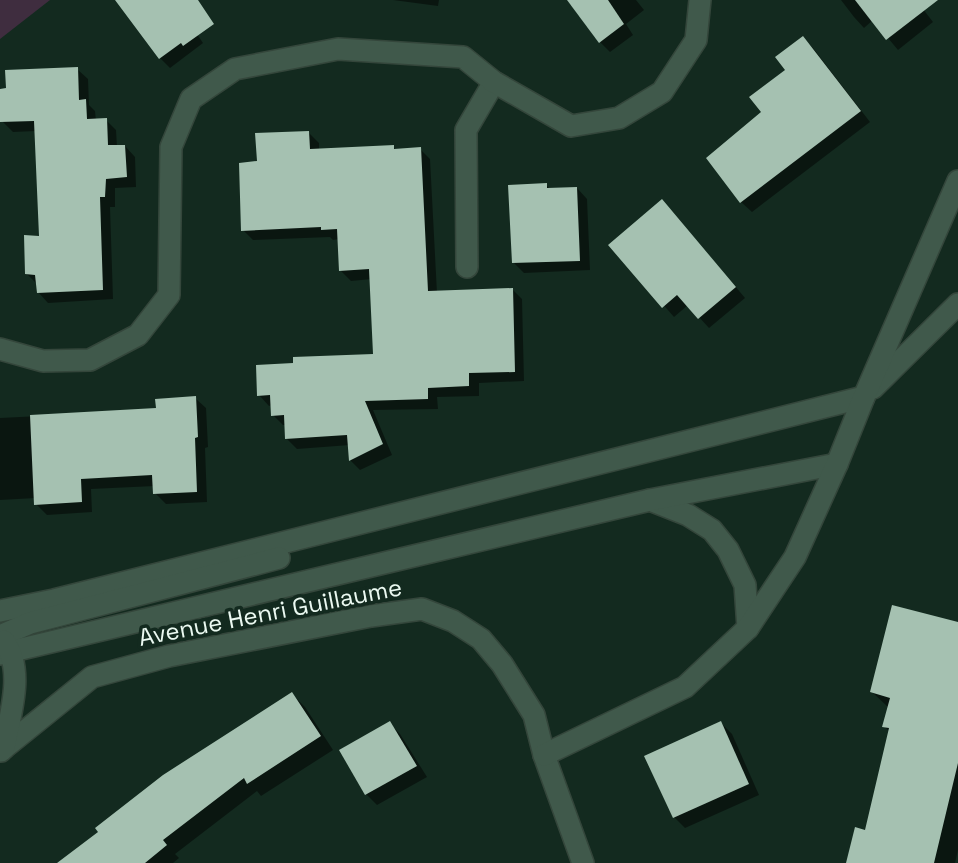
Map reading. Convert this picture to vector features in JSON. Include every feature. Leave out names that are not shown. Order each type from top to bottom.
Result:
[{"type":"street","points":[[0,349],[43,361],[90,360],[138,335],[169,295],[171,147],[191,99],[235,69],[338,49],[463,57],[494,82],[571,126],[620,118],[662,92],[696,40],[700,0]]},
{"type":"street","points":[[467,267],[466,130],[494,82]]},
{"type":"street","points":[[544,755],[685,687],[748,628],[795,557],[958,181]]},
{"type":"street","points":[[864,397],[958,304]]},
{"type":"street","name":"Avenue Henri Guillaume","points":[[0,611],[54,600],[864,397]]},
{"type":"street","name":"Avenue Henri Guillaume","points":[[2,642],[650,500],[837,464]]},
{"type":"street","points":[[650,500],[688,515],[712,530],[728,550],[745,585],[748,628]]},
{"type":"street","name":"Avenue Henri Guillaume","points":[[2,642],[30,623],[269,562],[389,516]]},
{"type":"street","name":"Avenue Henri Guillaume","points":[[2,750],[92,677],[182,653],[371,616],[422,609],[453,621],[481,639],[502,664],[534,715],[544,755],[583,863]]},
{"type":"street","name":"Avenue Henri Guillaume","points":[[2,642],[15,681],[2,750]]},
{"type":"shaded area","points":[[0,0],[50,0],[0,39]]},
{"type":"building","points":[[115,0],[198,0],[214,24],[159,59]]},
{"type":"building","points":[[567,0],[608,0],[624,24],[599,43]]},
{"type":"building","points":[[855,0],[938,0],[886,40]]},
{"type":"building","points":[[803,36],[861,111],[740,203],[706,158],[761,112],[749,97],[785,70],[775,57]]},
{"type":"building","points":[[78,67],[79,100],[86,99],[87,119],[107,118],[108,145],[125,145],[127,177],[106,179],[105,197],[100,197],[103,290],[37,293],[35,275],[25,274],[24,235],[39,236],[34,121],[0,122],[0,89],[6,88],[5,70]]},
{"type":"building","points":[[309,131],[310,149],[394,145],[394,149],[421,147],[428,291],[513,288],[515,372],[469,373],[469,386],[428,388],[428,399],[365,401],[383,444],[349,461],[347,435],[285,439],[284,415],[271,416],[270,395],[257,396],[256,365],[293,363],[293,357],[373,354],[369,269],[339,271],[337,229],[321,230],[321,227],[241,231],[239,163],[257,161],[255,133]]},
{"type":"building","points":[[547,183],[547,188],[577,187],[580,261],[512,263],[508,185]]},
{"type":"building","points":[[662,199],[736,287],[698,319],[677,295],[662,308],[608,245]]},
{"type":"building","points":[[196,396],[197,492],[153,494],[152,475],[81,479],[82,502],[34,505],[30,415],[156,408],[155,399]]},
{"type":"building","points":[[892,605],[958,622],[958,763],[934,863],[846,863],[855,827],[865,830],[889,728],[882,727],[890,698],[870,692]]},
{"type":"building","points":[[292,692],[321,736],[247,784],[244,778],[163,840],[167,845],[145,863],[57,863],[98,832],[95,828],[163,775]]},
{"type":"building","points":[[390,721],[417,766],[365,795],[339,750]]},
{"type":"building","points":[[721,721],[749,784],[673,818],[644,756]]}]
